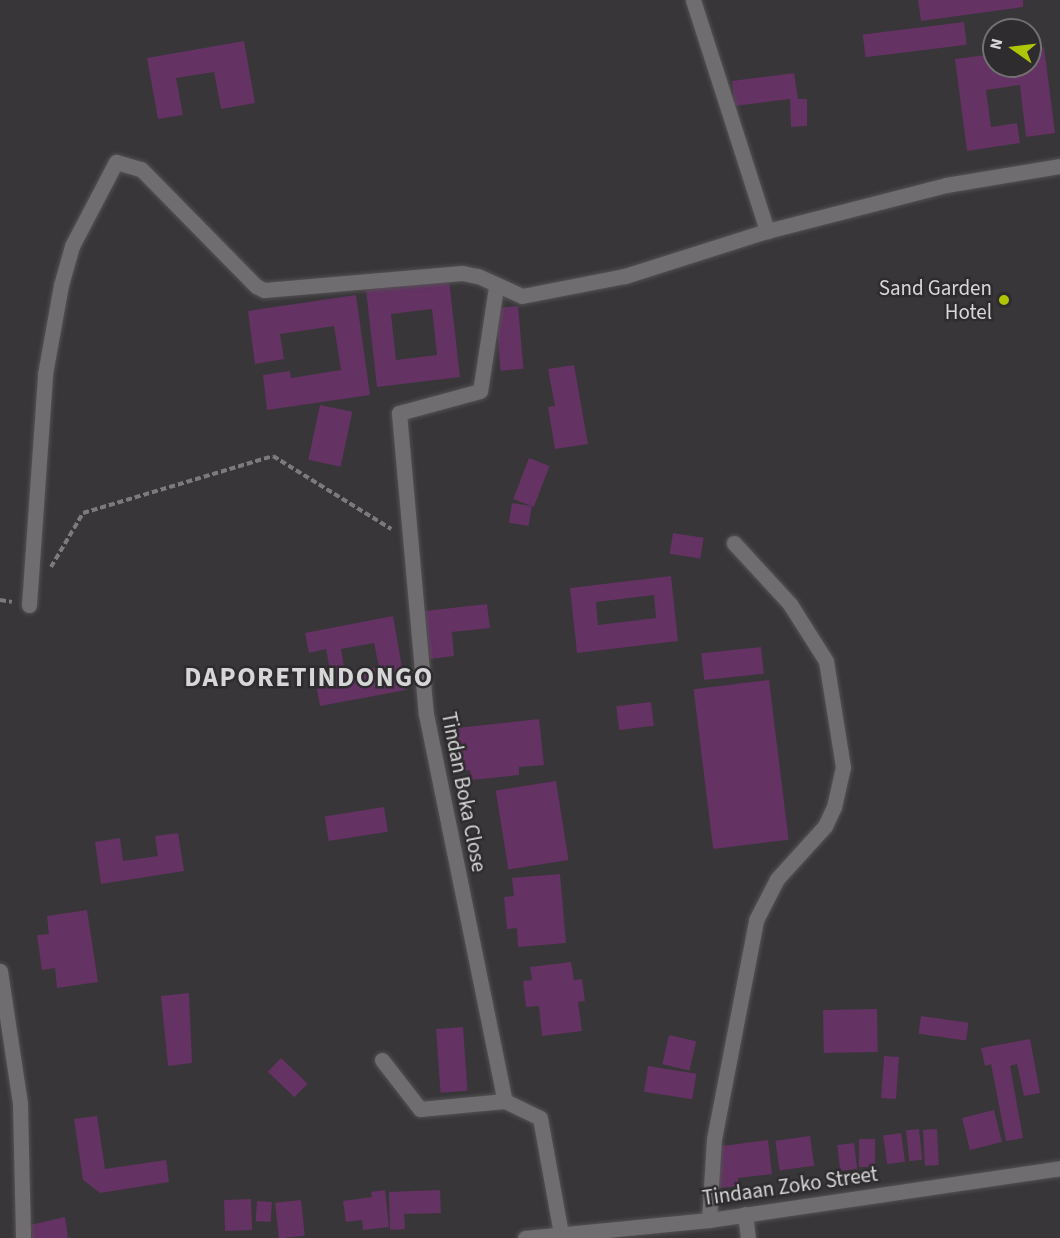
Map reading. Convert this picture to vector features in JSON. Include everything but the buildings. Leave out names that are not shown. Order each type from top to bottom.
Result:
[{"type":"street","points":[[693,0],[767,231]]},
{"type":"street","points":[[29,605],[45,374],[61,285],[72,246],[116,162],[138,166],[259,288],[462,273],[478,276],[496,287],[522,296],[625,276],[767,231],[946,185],[1060,166]]},
{"type":"street","name":"Tindan Boka Close","points":[[496,287],[480,391],[399,413],[426,714],[505,1101]]},
{"type":"street","points":[[709,1220],[714,1139],[756,920],[777,879],[825,826],[834,807],[843,767],[826,661],[790,603],[734,543]]},
{"type":"street","points":[[0,971],[20,1104],[23,1238]]},
{"type":"street","points":[[382,1060],[420,1109],[505,1101],[540,1118],[561,1234]]},
{"type":"street","name":"Tindaan Zoko Street","points":[[525,1238],[709,1220],[1060,1168]]},
{"type":"street","points":[[745,1214],[748,1238]]},
{"type":"path","points":[[47,574],[83,513],[273,456],[410,541]]},
{"type":"path","points":[[0,600],[29,605]]},
{"type":"place","name":"Sand Garden Hotel","points":[[1004,300]]},
{"type":"district","name":"DAPORETINDONGO","points":[[309,678]]}]
